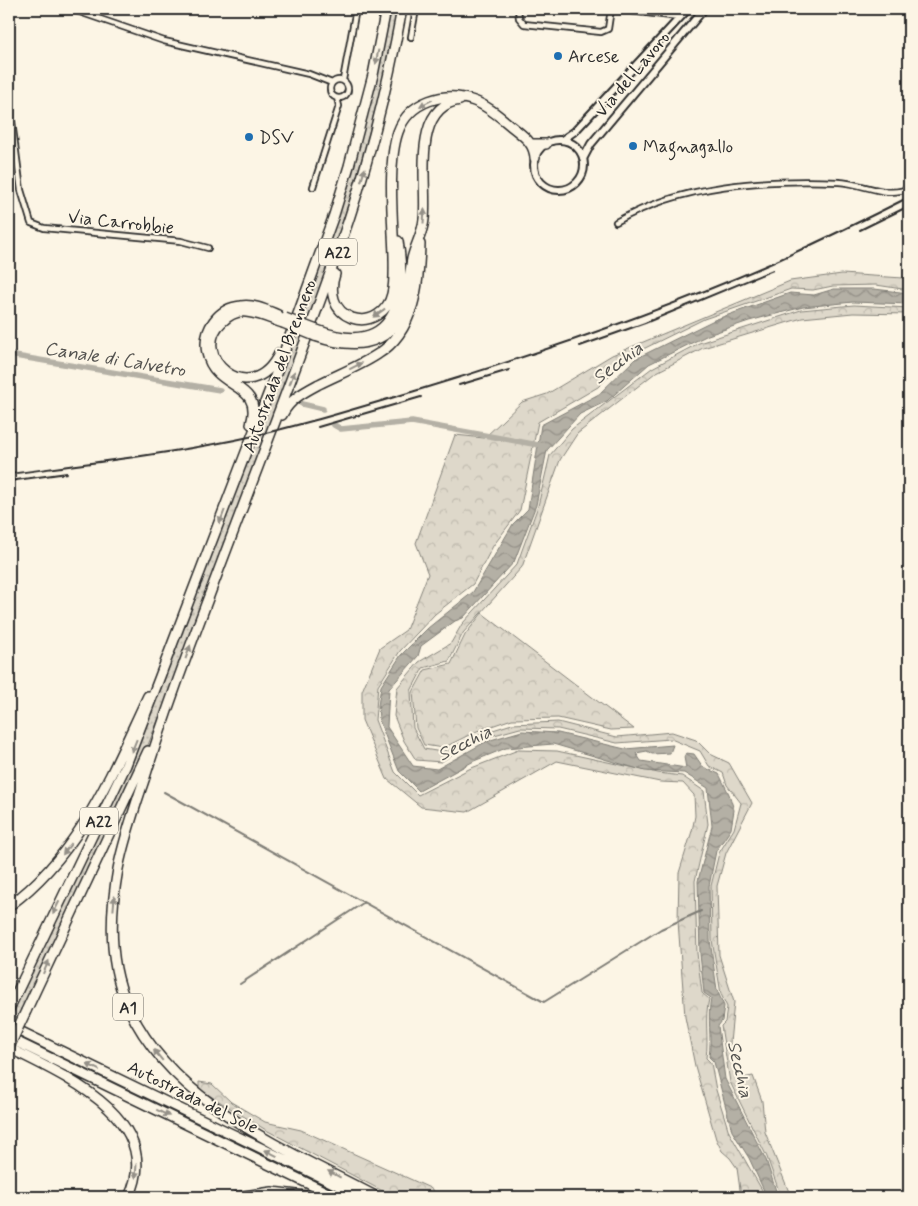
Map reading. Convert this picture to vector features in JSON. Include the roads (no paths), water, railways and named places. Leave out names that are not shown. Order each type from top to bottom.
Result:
[{"type":"highway","name":"Autostrada del Brennero","points":[[177,635],[312,278],[349,166],[373,75],[386,9]]},
{"type":"highway","name":"Autostrada del Brennero","points":[[171,698],[250,489],[356,197],[379,116],[402,9]]},
{"type":"highway","points":[[356,197],[354,219],[332,290],[338,309],[348,316],[359,319],[373,318],[384,310],[390,300],[394,285],[394,156],[398,132],[404,121],[418,106],[430,99],[459,96],[473,100],[499,116],[531,144],[534,148],[535,158]]},
{"type":"highway","points":[[250,489],[283,414],[292,401],[307,390],[379,354],[402,331],[411,312],[415,295],[420,238],[424,218],[426,132],[432,120],[446,104],[462,100],[473,100]]},
{"type":"highway","points":[[531,144],[546,144]]},
{"type":"highway","points":[[316,333],[357,338],[382,327],[393,315],[400,298],[402,264],[393,217]]},
{"type":"highway","points":[[239,472],[238,458],[255,410],[248,396],[221,377],[212,367],[206,350],[208,333],[220,315],[241,306],[254,306],[339,344],[357,344],[380,337],[390,329],[404,307],[412,256],[420,238]]},
{"type":"highway","points":[[284,321],[247,312],[231,315],[219,325],[213,337],[214,354],[218,364],[224,371],[238,378],[254,378],[266,372],[278,354],[299,301],[312,278]]},
{"type":"highway","points":[[9,906],[57,862],[84,826],[117,764],[177,635]]},
{"type":"highway","name":"A22","points":[[10,1006],[126,765],[177,635]]},
{"type":"highway","points":[[129,1197],[135,1179],[136,1160],[132,1141],[117,1117],[85,1089],[9,1048],[58,939],[129,794],[171,698]]},
{"type":"highway","name":"A1","points":[[171,698],[133,813],[116,881],[113,943],[116,971],[127,1005],[142,1033],[163,1061],[204,1100],[262,1136],[377,1197]]},
{"type":"highway","name":"Autostrada del Sole","points":[[9,1026],[362,1197]]},
{"type":"highway","name":"Autostrada del Sole","points":[[9,1038],[336,1197]]},
{"type":"highway","points":[[237,1197],[272,1192],[314,1197]]},
{"type":"main road","name":"Via del Lavoro","points":[[546,144],[562,140],[575,131],[688,9]]},
{"type":"main road","name":"Via del Lavoro","points":[[535,158],[534,169],[540,181],[546,186],[558,190],[566,189],[577,182],[584,168],[583,159],[591,144],[704,9]]},
{"type":"main road","points":[[562,140],[574,145],[583,159]]},
{"type":"main road","points":[[535,158],[546,144]]},
{"type":"street","points":[[71,9],[164,41],[309,74],[332,83]]},
{"type":"street","points":[[337,98],[343,97],[348,93],[348,87],[343,80],[356,9]]},
{"type":"street","points":[[411,37],[416,9]]},
{"type":"street","points":[[518,9],[519,18],[524,24],[601,32],[608,29],[612,9],[679,17]]},
{"type":"street","points":[[313,187],[339,106],[337,98],[330,90],[332,83],[337,80],[343,80]]},
{"type":"street","name":"Via Carrobbie","points":[[9,99],[22,196],[31,223],[44,228],[181,241],[208,248]]},
{"type":"street","points":[[616,222],[649,205],[682,194],[754,184],[841,182],[892,193],[909,188]]},
{"type":"water","points":[[834,289],[874,289],[909,293],[909,304],[853,302],[803,307],[749,321],[708,335],[649,364],[607,401],[580,414],[547,450],[536,505],[514,562],[463,618],[455,621],[421,646],[418,656],[389,689],[387,727],[413,766],[437,769],[487,741],[522,731],[558,733],[625,749],[673,745],[670,753],[652,754],[647,751],[636,753],[641,761],[686,768],[684,757],[686,753],[694,754],[703,767],[719,774],[729,794],[734,810],[731,829],[716,851],[709,886],[710,940],[717,990],[724,1006],[722,1021],[718,1026],[725,1079],[766,1160],[778,1197],[767,1197],[749,1158],[732,1131],[714,1062],[709,1057],[711,998],[704,993],[700,954],[698,881],[712,826],[708,788],[684,773],[645,771],[553,744],[506,748],[474,761],[419,791],[399,771],[379,720],[378,706],[381,686],[401,655],[428,628],[473,592],[513,524],[528,509],[541,425],[599,394],[635,359],[714,320],[790,293],[814,295]]},
{"type":"waterway","name":"Canale di Calvetro","points":[[9,349],[9,353],[15,356],[220,390]]},
{"type":"waterway","name":"Canale di Calvetro","points":[[302,404],[323,409]]},
{"type":"waterway","name":"Canale di Calvetro","points":[[334,425],[341,429],[412,422],[544,446]]},
{"type":"waterway","points":[[164,792],[544,1002],[661,929],[701,911]]},
{"type":"waterway","points":[[240,984],[363,903]]},
{"type":"railway","points":[[9,474],[150,455],[235,440],[327,417],[463,376],[596,332],[685,299],[772,263],[909,197]]},
{"type":"railway","points":[[860,230],[909,206]]},
{"type":"railway","points":[[580,346],[645,323],[773,270]]},
{"type":"railway","points":[[459,385],[509,370]]},
{"type":"railway","points":[[318,427],[421,397]]},
{"type":"railway","points":[[9,481],[67,473]]},
{"type":"place","name":"Arcese","points":[[558,56]]},
{"type":"place","name":"DSV","points":[[249,137]]},
{"type":"place","name":"Magnagallo","points":[[633,146]]},
{"type":"water label","name":"Secchia","points":[[617,362]]},
{"type":"water label","name":"Secchia","points":[[464,742]]},
{"type":"water label","name":"Secchia","points":[[741,1069]]}]
